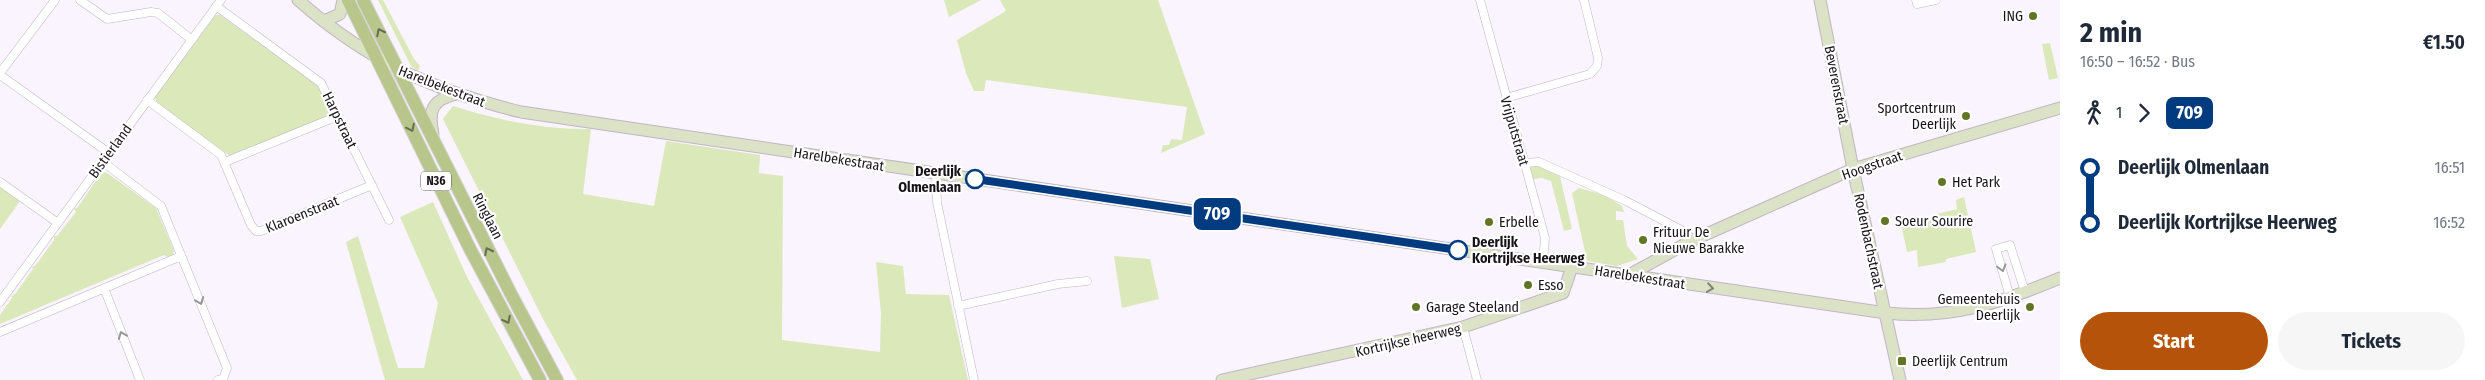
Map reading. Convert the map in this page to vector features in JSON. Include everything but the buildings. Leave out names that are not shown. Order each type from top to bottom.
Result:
[{"type":"main road","name":"N36","points":[[348,0],[376,58],[392,68]]},
{"type":"main road","name":"N36","points":[[364,0],[470,249],[540,380]]},
{"type":"main road","name":"Ringlaan","points":[[392,68],[435,143],[514,302],[557,380]]},
{"type":"street","points":[[55,0],[0,74],[109,153]]},
{"type":"street","points":[[80,0],[107,19],[151,12],[158,13],[192,40]]},
{"type":"street","points":[[298,0],[376,58]]},
{"type":"street","points":[[324,21],[340,14],[343,0]]},
{"type":"street","name":"Vrijputstraat","points":[[1480,0],[1545,238],[1543,263]]},
{"type":"street","points":[[1506,98],[1590,74],[1597,66],[1598,58],[1584,0]]},
{"type":"street","name":"Beverenstraat","points":[[1820,0],[1853,169]]},
{"type":"street","points":[[1916,0],[1916,4],[1936,0]]},
{"type":"street","name":"Bistierland","points":[[2,297],[219,3]]},
{"type":"street","name":"Harpstraat","points":[[219,3],[321,83],[389,220]]},
{"type":"street","name":"Harelbekestraat","points":[[392,68],[456,94],[521,112],[1886,313],[1937,315],[1968,310],[2025,292],[2060,278]]},
{"type":"street","points":[[435,143],[431,123],[433,107],[440,99],[456,94]]},
{"type":"street","name":"Klaroenstraat","points":[[148,100],[221,154],[251,225],[256,231],[261,231],[372,185]]},
{"type":"street","name":"Hoogstraat","points":[[1628,276],[1691,241],[1853,169],[2060,108]]},
{"type":"street","points":[[225,162],[338,116]]},
{"type":"street","points":[[102,162],[161,206],[227,368],[223,379],[218,380]]},
{"type":"street","points":[[1525,163],[1539,162],[1626,201],[1687,233],[1691,241]]},
{"type":"street","name":"Rodenbachstraat","points":[[1853,169],[1900,380]]},
{"type":"street","points":[[936,174],[937,202],[974,380]]},
{"type":"street","points":[[0,182],[58,223]]},
{"type":"street","points":[[2010,297],[1996,249],[2010,245],[2025,292]]},
{"type":"street","points":[[0,332],[181,256]]},
{"type":"street","name":"Kortrijkse heerweg","points":[[1222,380],[1463,327],[1563,293],[1572,267]]},
{"type":"street","points":[[958,306],[1058,284],[1087,281]]},
{"type":"street","points":[[104,288],[140,380]]},
{"type":"street","points":[[1463,327],[1478,380]]},
{"type":"green space","points":[[378,0],[383,0],[414,59],[420,66],[418,71],[411,66]]},
{"type":"green space","points":[[944,0],[981,0],[949,17]]},
{"type":"green space","points":[[1000,0],[1158,0],[1205,134],[1161,153],[1163,145],[1169,145],[1171,139],[1182,140],[1187,107],[986,80],[984,91],[974,91],[966,73],[957,40],[1006,11]]},
{"type":"green space","points":[[216,15],[220,15],[316,84],[320,88],[332,113],[329,116],[230,156],[157,104],[155,97]]},
{"type":"green space","points":[[2050,43],[2058,78],[2049,80],[2042,44]]},
{"type":"green space","points":[[453,106],[487,116],[539,126],[591,129],[583,194],[654,206],[666,141],[760,155],[759,173],[783,176],[782,340],[880,352],[881,313],[876,262],[903,266],[906,294],[949,295],[968,380],[577,380],[542,317],[443,119]]},
{"type":"green space","points":[[1537,165],[1560,176],[1572,229],[1564,231],[1551,181],[1542,178],[1533,179],[1530,167]]},
{"type":"green space","points":[[102,172],[107,173],[156,208],[174,251],[173,255],[168,257],[164,255],[0,324],[0,315],[12,298],[11,296],[15,294],[33,269],[32,267],[36,265],[54,240],[54,236],[57,236],[76,212],[74,209],[78,207]]},
{"type":"green space","points":[[0,186],[20,201],[0,229]]},
{"type":"green space","points":[[1579,188],[1604,195],[1622,206],[1624,212],[1616,211],[1616,220],[1623,220],[1627,246],[1638,259],[1617,266],[1587,261],[1572,193]]},
{"type":"green space","points":[[1964,197],[1976,252],[1946,259],[1946,262],[1918,267],[1917,250],[1907,252],[1901,224],[1912,225],[1934,219],[1933,215],[1957,209],[1956,200]]},
{"type":"green space","points":[[433,202],[467,277],[523,380],[385,380],[346,242],[358,236],[398,368],[424,368],[438,303],[400,217]]},
{"type":"green space","points":[[1114,256],[1150,259],[1159,299],[1122,308]]},
{"type":"bus line","name":"709","points":[[975,179],[1458,250]]},
{"type":"place","name":"ING","points":[[2033,16]]},
{"type":"place","name":"Sportcentrum Deerlijk","points":[[1966,116]]},
{"type":"place","name":"Deerlijk Olmenlaan","points":[[975,179]]},
{"type":"place","name":"Het Park","points":[[1942,182]]},
{"type":"place","name":"Soeur Sourire","points":[[1885,221]]},
{"type":"place","name":"Erbelle","points":[[1489,222]]},
{"type":"place","name":"Frituur De Nieuwe Barakke","points":[[1643,240]]},
{"type":"place","name":"Deerlijk Kortrijkse Heerweg","points":[[1458,250]]},
{"type":"place","name":"Esso","points":[[1528,285]]},
{"type":"place","name":"Garage Steeland","points":[[1416,307]]},
{"type":"place","name":"Gemeentehuis Deerlijk","points":[[2030,307]]},
{"type":"place","name":"Deerlijk Centrum","points":[[1902,361]]}]
